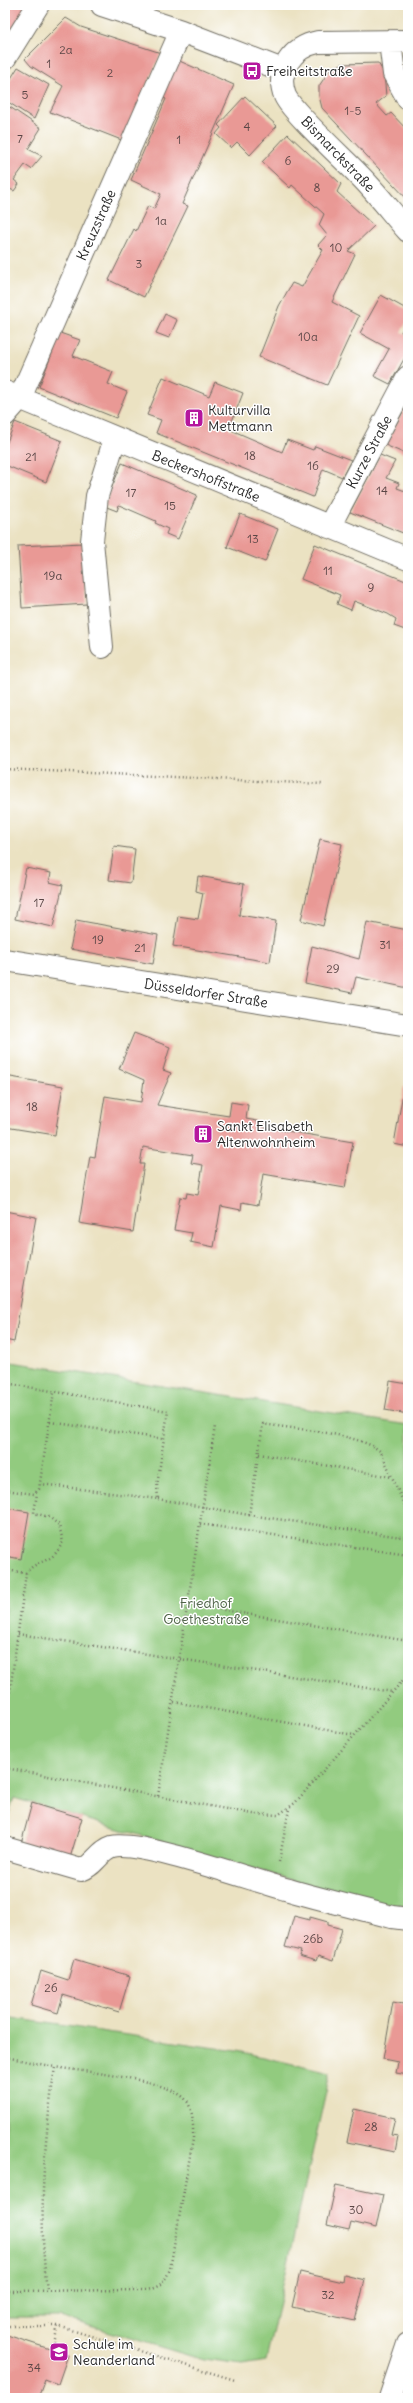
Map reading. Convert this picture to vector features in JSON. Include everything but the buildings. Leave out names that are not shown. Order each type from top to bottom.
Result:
[{"type":"street","points":[[5,58],[38,5]]},
{"type":"street","points":[[102,5],[181,31],[285,71],[293,54],[307,44],[318,42],[399,41],[394,74],[408,99]]},
{"type":"street","name":"Kreuzstraße","points":[[5,415],[12,395],[181,31]]},
{"type":"street","name":"Bismarckstraße","points":[[285,71],[283,87],[291,105],[362,178],[408,231]]},
{"type":"street","name":"Kurze Straße","points":[[329,527],[408,377]]},
{"type":"street","name":"Beckershoffstraße","points":[[12,395],[408,559]]},
{"type":"street","points":[[102,647],[92,541],[96,496],[115,438]]},
{"type":"street","name":"Düsseldorfer Straße","points":[[5,960],[408,1024]]},
{"type":"street","points":[[5,1848],[81,1870],[88,1868],[102,1853],[112,1847],[154,1851],[290,1891],[392,1917],[408,1918]]},
{"type":"street","points":[[390,2398],[408,2344]]},
{"type":"path","points":[[5,770],[322,784]]},
{"type":"path","points":[[5,1383],[168,1410],[157,1486],[158,1500]]},
{"type":"path","points":[[5,1728],[26,1573],[32,1566],[48,1560],[56,1553],[63,1542],[59,1525],[49,1517],[34,1513],[37,1493],[41,1484],[54,1392]]},
{"type":"path","points":[[50,1422],[164,1439]]},
{"type":"path","points":[[249,1515],[263,1424],[351,1438],[373,1445],[381,1452],[408,1513]]},
{"type":"path","points":[[158,1796],[181,1659],[214,1426]]},
{"type":"path","points":[[259,1454],[392,1477]]},
{"type":"path","points":[[41,1484],[158,1500],[202,1508],[408,1538]]},
{"type":"path","points":[[5,1490],[37,1493]]},
{"type":"path","points":[[200,1524],[408,1555]]},
{"type":"path","points":[[5,1570],[26,1573]]},
{"type":"path","points":[[188,1604],[408,1641]]},
{"type":"path","points":[[18,1634],[393,1692]]},
{"type":"path","points":[[5,1768],[267,1816],[278,1815],[289,1809],[355,1735],[405,1678],[408,1669]]},
{"type":"path","points":[[174,1702],[355,1735]]},
{"type":"path","points":[[278,1869],[289,1809]]},
{"type":"path","points":[[5,2057],[55,2067],[157,2083],[176,2092],[188,2102],[193,2117],[193,2139],[170,2268],[166,2280],[158,2288],[147,2290],[5,2291]]},
{"type":"path","points":[[47,2290],[44,2266],[45,2166],[55,2067]]},
{"type":"path","points":[[5,2326],[58,2326],[235,2380]]},
{"type":"path","points":[[54,2342],[58,2326]]},
{"type":"green space","name":"Friedhof Goethestraße","points":[[5,1361],[408,1425],[408,1905],[370,1903],[14,1798],[5,1826]]},
{"type":"green space","points":[[5,2017],[243,2052],[330,2073],[266,2361],[243,2365],[204,2360],[60,2317],[5,2317]]},
{"type":"place","name":"Freiheitstraße","points":[[252,71]]},
{"type":"place","name":"Kulturvilla Mettmann","points":[[194,418]]},
{"type":"place","name":"Sankt Elisabeth Altenwohnheim","points":[[203,1134]]},
{"type":"place","name":"Schule im Neanderland","points":[[59,2352]]}]
